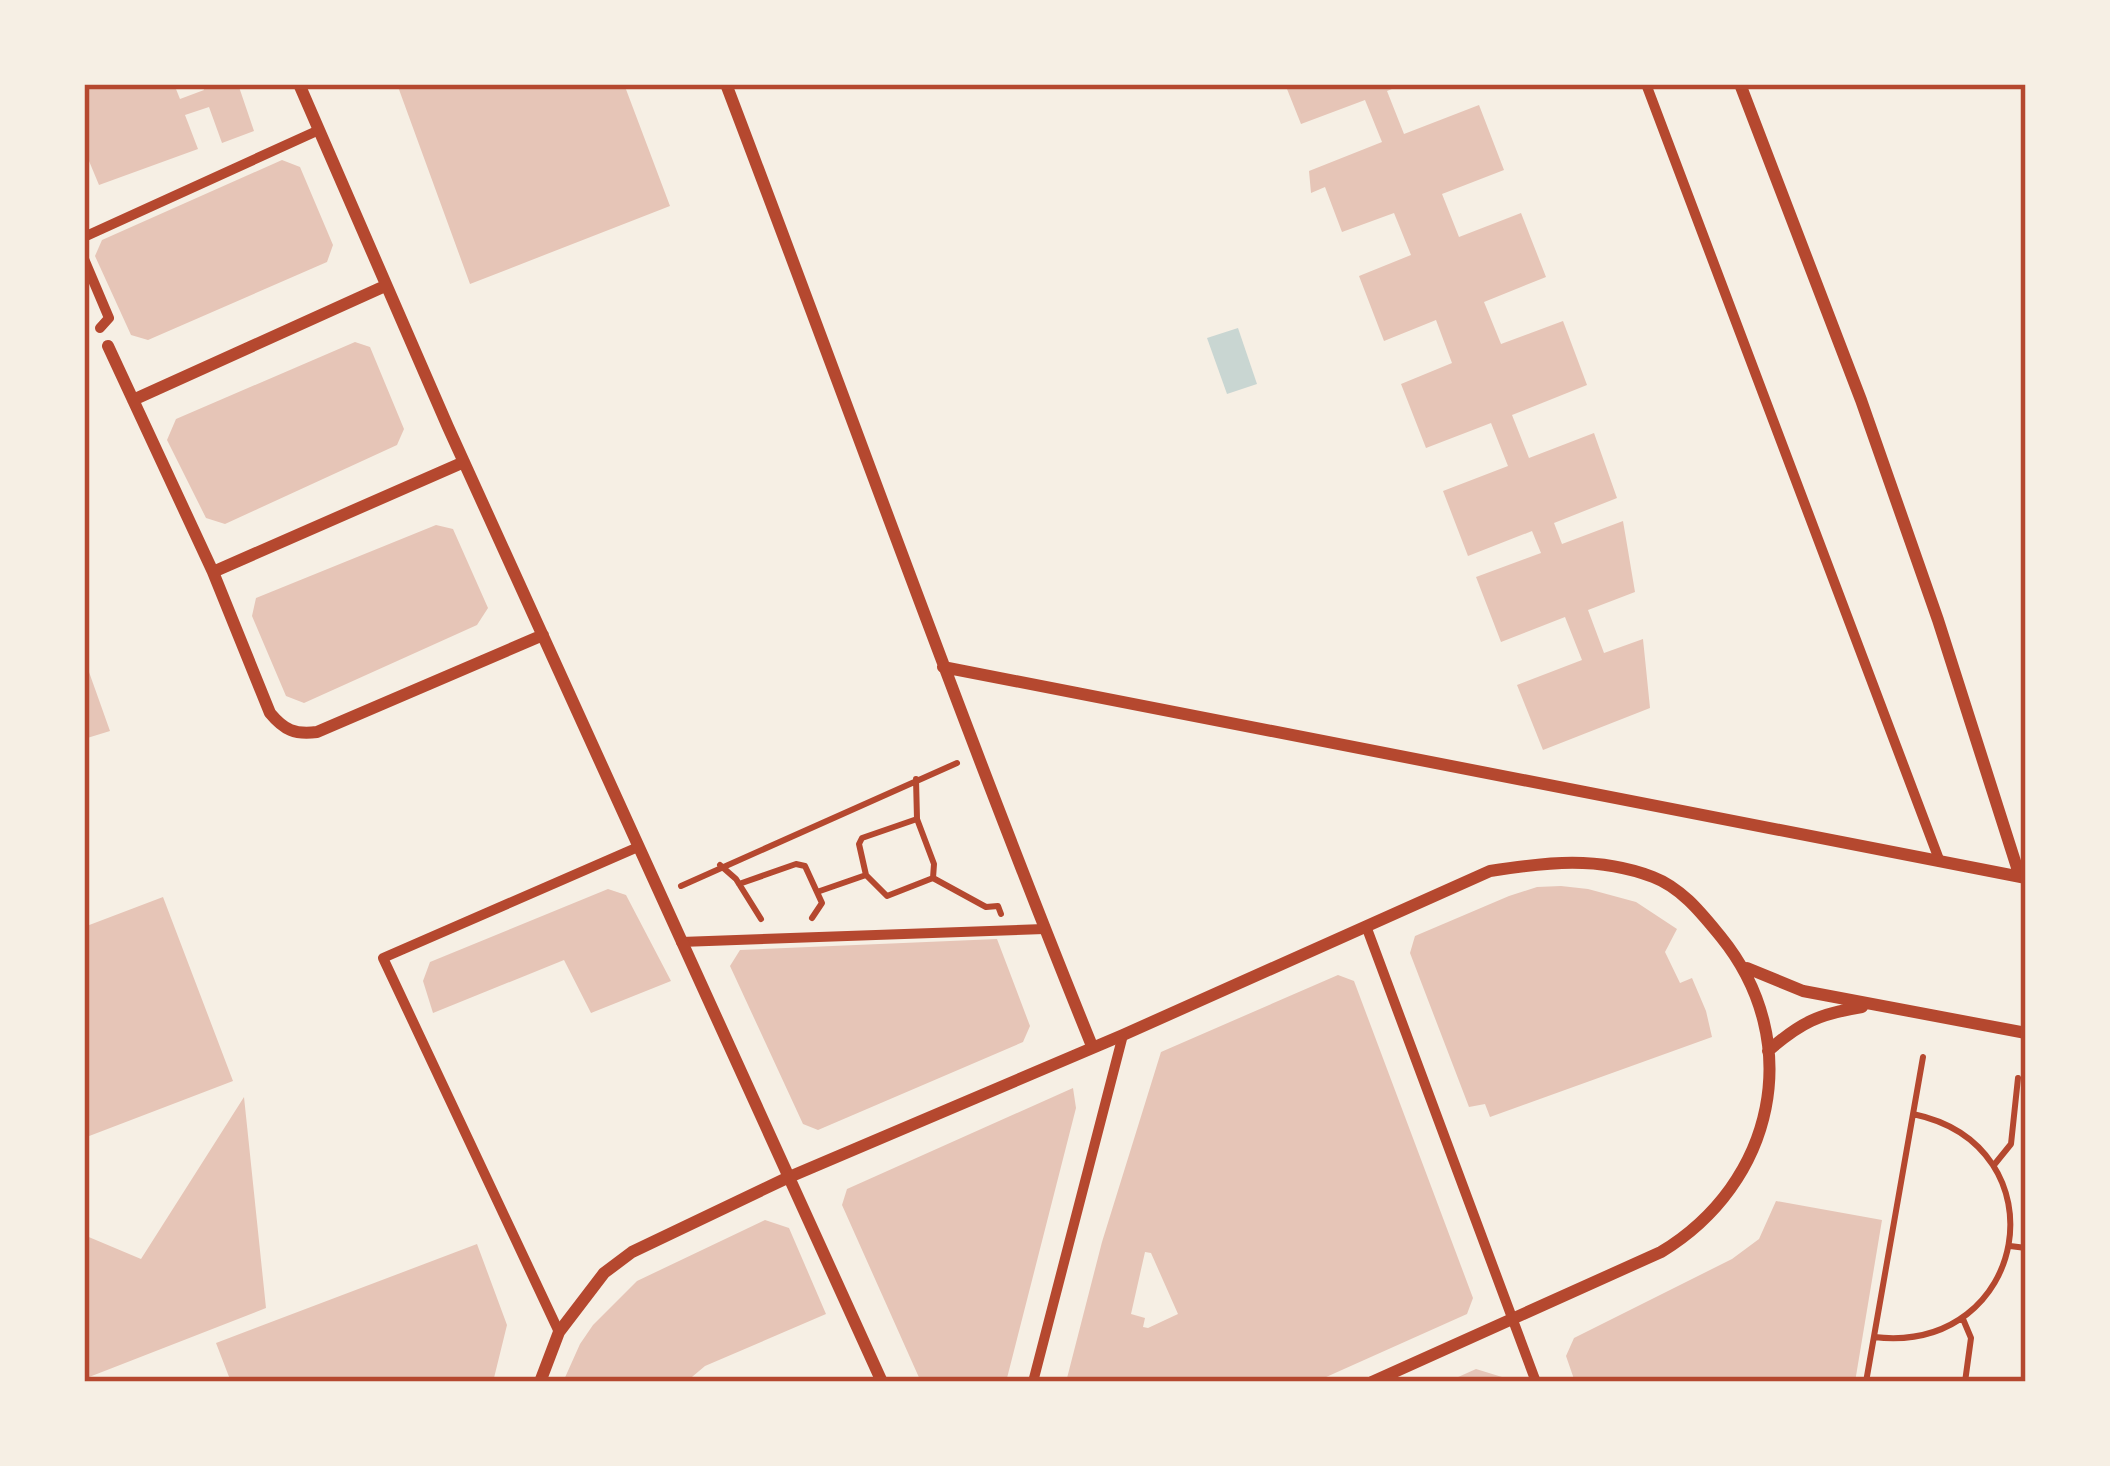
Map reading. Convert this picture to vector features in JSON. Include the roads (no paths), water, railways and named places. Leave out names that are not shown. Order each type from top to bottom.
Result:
[{"type":"street","points":[[298,84],[464,462],[882,1382]]},
{"type":"street","points":[[726,84],[896,529],[943,667],[1093,1046]]},
{"type":"street","points":[[1646,84],[1940,862]]},
{"type":"street","points":[[943,667],[2023,878],[1869,422],[1740,84]]},
{"type":"street","points":[[84,237],[319,130]]},
{"type":"street","points":[[84,260],[88,279],[109,318],[100,328],[84,330]]},
{"type":"street","points":[[133,400],[385,286]]},
{"type":"street","points":[[100,328],[213,572],[270,713],[282,728],[300,735],[317,732],[543,635]]},
{"type":"street","points":[[213,572],[464,462]]},
{"type":"street","points":[[559,1332],[383,958],[638,847]]},
{"type":"street","points":[[540,1382],[559,1332],[604,1274],[632,1252],[787,1178],[1490,871],[1556,860],[1610,863],[1658,879],[1696,906],[1747,968],[1762,1014],[1768,1051],[1766,1104],[1741,1177],[1694,1232],[1643,1260],[1372,1382]]},
{"type":"street","points":[[1366,926],[1536,1382]]},
{"type":"street","points":[[681,942],[1044,929]]},
{"type":"street","points":[[1747,968],[1803,991],[2026,1033]]},
{"type":"street","points":[[1768,1051],[1822,1013],[1873,1005]]},
{"type":"street","points":[[1033,1382],[1123,1035]]}]
